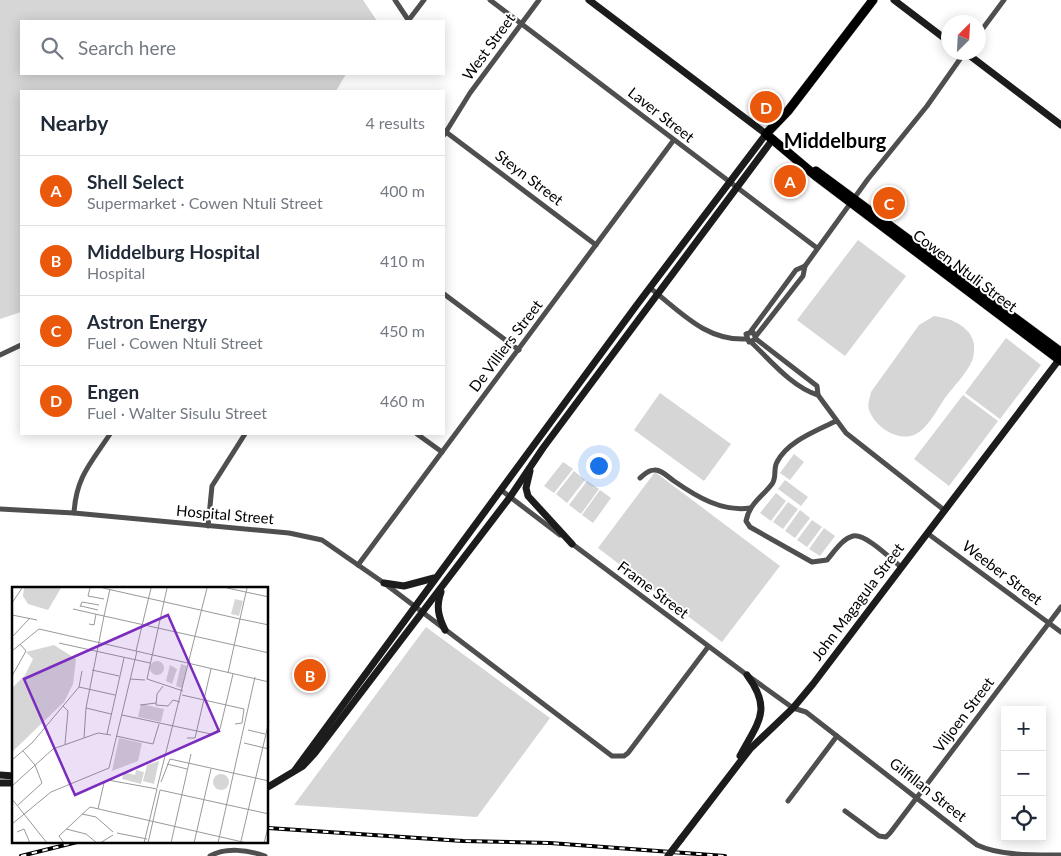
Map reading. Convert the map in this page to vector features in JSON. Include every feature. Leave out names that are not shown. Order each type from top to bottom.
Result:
[{"type":"highway","points":[[769,137],[873,0]]},
{"type":"highway","name":"Cowen Ntuli Street","points":[[769,137],[805,165],[821,173],[853,200],[1061,357]]},
{"type":"main road","name":"Cowen Ntuli Street","points":[[589,0],[769,137]]},
{"type":"main road","points":[[894,0],[941,36]]},
{"type":"main road","points":[[974,60],[1061,125]]},
{"type":"main road","points":[[295,770],[650,288],[730,183],[769,137]]},
{"type":"main road","points":[[269,786],[303,766],[315,753],[423,613],[657,293],[737,189],[769,137]]},
{"type":"main road","name":"John Magagula Street","points":[[668,856],[750,749],[793,708],[813,684],[1061,357]]},
{"type":"main road","points":[[590,370],[597,376]]},
{"type":"main road","points":[[535,442],[543,448]]},
{"type":"main road","points":[[531,466],[526,488],[528,496],[572,544]]},
{"type":"main road","points":[[384,583],[404,586],[436,578]]},
{"type":"main road","points":[[442,587],[437,602],[438,613],[445,630]]},
{"type":"main road","points":[[735,767],[758,723],[761,708],[760,696],[747,675]]},
{"type":"street","points":[[395,0],[407,20]]},
{"type":"street","points":[[409,20],[424,0]]},
{"type":"street","name":"Laver Street","points":[[490,0],[673,141],[817,248]]},
{"type":"street","name":"West Street","points":[[445,133],[470,93],[539,0]]},
{"type":"street","points":[[986,24],[1004,0]]},
{"type":"street","points":[[752,339],[803,276],[805,266],[817,248],[960,60]]},
{"type":"street","name":"Steyn Street","points":[[445,133],[596,245]]},
{"type":"street","name":"De Villiers Street","points":[[358,565],[673,141]]},
{"type":"street","points":[[805,266],[796,270],[751,331],[746,334],[817,386],[818,395],[846,432],[944,510]]},
{"type":"street","points":[[650,288],[704,330],[718,337],[752,339]]},
{"type":"street","points":[[445,295],[519,350]]},
{"type":"street","points":[[771,302],[779,308]]},
{"type":"street","points":[[751,331],[752,339],[782,372],[810,393],[818,395]]},
{"type":"street","points":[[0,355],[20,345]]},
{"type":"street","points":[[836,421],[791,446],[786,451],[775,465],[773,483],[750,508],[746,521],[750,527],[812,562],[828,560],[843,542],[852,536],[858,536],[871,543],[901,567]]},
{"type":"street","points":[[74,513],[75,492],[80,478],[109,435]]},
{"type":"street","points":[[208,526],[212,486],[244,435]]},
{"type":"street","points":[[418,435],[442,452]]},
{"type":"street","points":[[640,478],[648,472],[660,471],[694,494],[720,506],[730,509],[750,508]]},
{"type":"street","name":"Frame Street","points":[[501,490],[708,647],[793,708]]},
{"type":"street","name":"Hospital Street","points":[[0,509],[74,513],[316,538],[384,583],[608,753],[619,757],[628,753],[708,647]]},
{"type":"street","name":"Weeber Street","points":[[927,533],[1061,632]]},
{"type":"street","name":"Viljoen Street","points":[[845,811],[875,834],[886,837],[918,798],[1061,607]]},
{"type":"street","name":"Gilfillan Street","points":[[793,708],[806,712],[987,851],[1001,854],[1061,855]]},
{"type":"street","points":[[788,801],[837,736]]},
{"type":"street","points":[[210,856],[223,851],[240,850],[264,856]]},
{"type":"shaded area","points":[[0,0],[363,0],[376,20],[20,20],[20,75],[345,75],[337,90],[20,90],[20,312],[0,319]]},
{"type":"shaded area","points":[[858,240],[906,276],[845,356],[797,320]]},
{"type":"shaded area","points":[[934,316],[951,320],[966,329],[974,343],[972,361],[921,431],[909,436],[895,435],[888,432],[872,416],[868,406],[871,392],[919,325]]},
{"type":"shaded area","points":[[1006,338],[1041,365],[1000,419],[965,393]]},
{"type":"shaded area","points":[[660,393],[731,444],[704,481],[634,430]]},
{"type":"shaded area","points":[[963,395],[998,421],[949,486],[914,459]]},
{"type":"shaded area","points":[[794,454],[804,462],[790,480],[780,473]]},
{"type":"shaded area","points":[[563,462],[573,469],[554,493],[544,486]]},
{"type":"shaded area","points":[[574,471],[585,480],[567,503],[556,494]]},
{"type":"shaded area","points":[[655,472],[780,566],[722,642],[598,548]]},
{"type":"shaded area","points":[[785,480],[808,497],[801,506],[778,489]]},
{"type":"shaded area","points":[[587,481],[599,489],[581,514],[569,505]]},
{"type":"shaded area","points":[[600,490],[611,498],[593,523],[582,515]]},
{"type":"shaded area","points":[[776,493],[786,501],[771,521],[760,513]]},
{"type":"shaded area","points":[[788,502],[798,509],[783,529],[773,522]]},
{"type":"shaded area","points":[[800,510],[810,518],[795,538],[785,531]]},
{"type":"shaded area","points":[[812,520],[822,527],[807,547],[797,540]]},
{"type":"shaded area","points":[[824,528],[835,536],[820,556],[809,549]]},
{"type":"shaded area","points":[[426,627],[550,718],[477,817],[294,805]]},
{"type":"railway","points":[[269,828],[463,841],[550,843],[725,856]]},
{"type":"railway","points":[[21,856],[69,844]]},
{"type":"place","name":"Engen","points":[[766,107]]},
{"type":"place","name":"Shell Select","points":[[790,181]]},
{"type":"place","name":"Astron Energy","points":[[889,203]]},
{"type":"place","name":"Middelburg Hospital","points":[[310,675]]},
{"type":"district","name":"Middelburg","points":[[835,141]]}]
